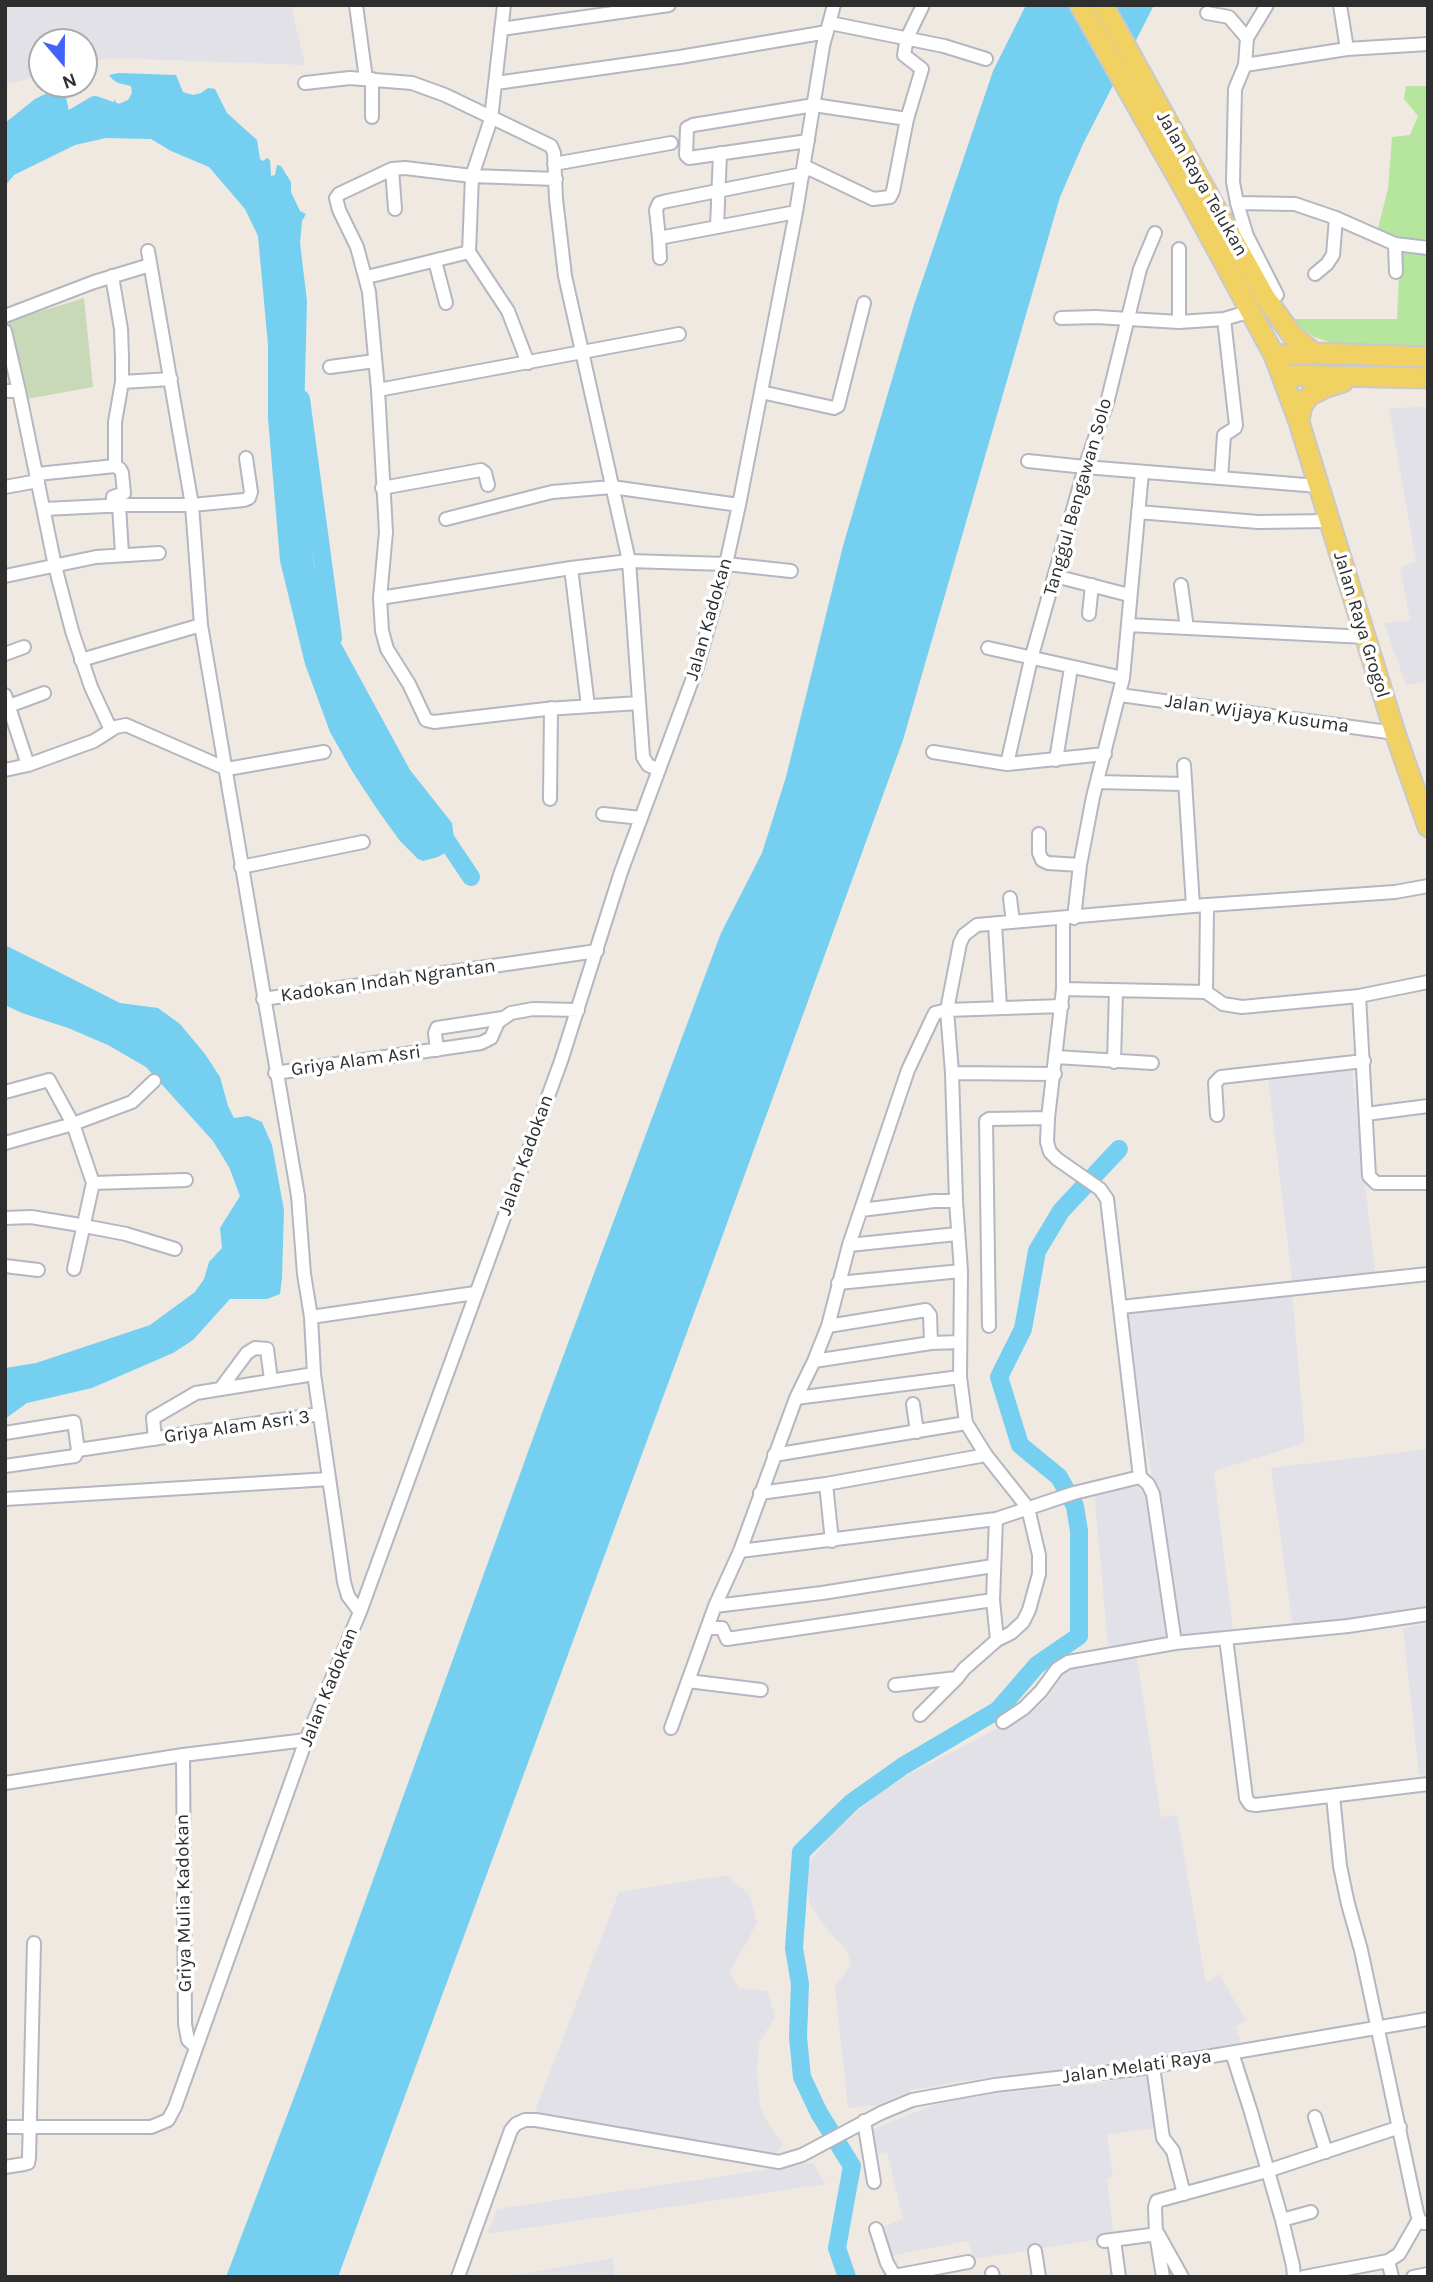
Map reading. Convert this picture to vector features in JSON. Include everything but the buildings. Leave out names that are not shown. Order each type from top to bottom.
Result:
[{"type":"main road","name":"Jalan Raya Telukan","points":[[1080,5],[1251,311],[1282,375]]},
{"type":"main road","name":"Jalan Raya Telukan","points":[[1103,5],[1265,297],[1292,335],[1314,353]]},
{"type":"main road","points":[[1274,355],[1314,353],[1428,357]]},
{"type":"main road","points":[[1282,375],[1428,378]]},
{"type":"main road","name":"Jalan Raya Grogol","points":[[1282,375],[1395,733],[1424,802],[1428,827]]},
{"type":"main road","points":[[1299,422],[1302,406],[1309,396],[1335,383],[1360,378]]},
{"type":"street","points":[[356,5],[369,79],[372,117]]},
{"type":"street","points":[[504,5],[491,119],[472,176],[468,252],[508,311],[528,363]]},
{"type":"street","points":[[501,29],[669,5]]},
{"type":"street","name":"Jalan Kadokan","points":[[5,2127],[151,2127],[168,2120],[175,2108],[306,1740],[360,1612],[561,1060],[641,818],[697,667],[726,564],[739,505],[834,5]]},
{"type":"street","points":[[660,258],[656,209],[659,203],[803,170],[873,199],[890,197],[906,119],[922,69],[904,55],[907,38],[923,5]]},
{"type":"street","points":[[1267,5],[1247,37],[1245,65],[1235,89],[1233,182],[1247,236],[1277,295]]},
{"type":"street","points":[[1340,5],[1347,49]]},
{"type":"street","points":[[1207,13],[1229,17],[1247,37]]},
{"type":"street","points":[[496,83],[680,57],[828,27],[907,38],[944,46],[986,60]]},
{"type":"street","points":[[1245,65],[1347,49],[1428,44]]},
{"type":"street","points":[[305,83],[350,78],[412,83],[551,146],[565,276],[629,561],[643,757],[648,765],[659,770]]},
{"type":"street","points":[[808,141],[687,156],[687,128],[693,125],[814,105],[906,119]]},
{"type":"street","points":[[554,164],[671,144]]},
{"type":"street","points":[[717,227],[720,153]]},
{"type":"street","points":[[556,179],[472,176],[414,168],[392,169],[339,194],[336,198],[357,247],[366,277],[378,390],[386,532],[380,598],[382,631],[387,649],[409,684],[426,720],[434,722],[551,708],[639,703]]},
{"type":"street","points":[[392,169],[395,209]]},
{"type":"street","points":[[1237,203],[1295,204],[1336,218],[1395,244],[1428,248]]},
{"type":"street","points":[[659,238],[796,212]]},
{"type":"street","points":[[1315,274],[1333,255],[1336,218]]},
{"type":"street","name":"Tanggul Bengawan Solo","points":[[1007,764],[1031,659],[1085,467],[1107,403],[1140,269],[1155,233]]},
{"type":"street","points":[[1395,244],[1396,272]]},
{"type":"street","points":[[1179,249],[1179,322]]},
{"type":"street","points":[[148,251],[192,505],[201,625],[298,1196],[304,1273],[311,1317],[314,1374],[344,1582],[348,1596],[360,1612]]},
{"type":"street","points":[[366,277],[468,252]]},
{"type":"street","points":[[435,261],[446,303]]},
{"type":"street","points":[[5,316],[112,276],[150,265]]},
{"type":"street","points":[[112,276],[121,329],[122,382],[115,422],[116,466],[122,473],[124,491],[123,494],[113,497],[122,554]]},
{"type":"street","points":[[761,392],[838,407],[864,303]]},
{"type":"street","points":[[1061,318],[1096,317],[1179,322],[1224,319],[1251,311]]},
{"type":"street","points":[[1221,478],[1224,435],[1236,425],[1224,319]]},
{"type":"street","points":[[5,331],[12,391],[37,477],[55,566],[81,660],[111,730]]},
{"type":"street","points":[[378,390],[679,334]]},
{"type":"street","points":[[330,367],[374,361]]},
{"type":"street","points":[[122,382],[171,379]]},
{"type":"street","points":[[44,509],[192,505],[237,501],[248,498],[251,492],[246,458]]},
{"type":"street","points":[[1028,461],[1318,486]]},
{"type":"street","points":[[5,487],[37,477],[116,466]]},
{"type":"street","points":[[382,488],[481,470],[485,473],[488,485]]},
{"type":"street","points":[[1142,472],[1123,678],[1097,782],[1068,918],[1062,1006],[1047,1142],[1050,1152],[1057,1159],[1100,1189],[1107,1199],[1140,1478],[1148,1484],[1153,1494],[1175,1643]]},
{"type":"street","points":[[446,519],[552,492],[612,487],[739,505]]},
{"type":"street","points":[[1138,512],[1258,522],[1329,521]]},
{"type":"street","points":[[5,576],[96,557],[159,552]]},
{"type":"street","points":[[380,598],[629,561],[726,564],[791,571]]},
{"type":"street","points":[[571,568],[588,706]]},
{"type":"street","points":[[1055,576],[1129,595]]},
{"type":"street","points":[[1089,614],[1092,585]]},
{"type":"street","points":[[1181,585],[1187,628]]},
{"type":"street","points":[[81,660],[201,625]]},
{"type":"street","points":[[1128,625],[1366,637]]},
{"type":"street","points":[[5,654],[23,647]]},
{"type":"street","points":[[988,648],[1123,678]]},
{"type":"street","points":[[1056,760],[1071,668]]},
{"type":"street","points":[[28,765],[7,701],[44,693]]},
{"type":"street","name":"Jalan Wijaya Kusuma","points":[[1120,695],[1395,733]]},
{"type":"street","points":[[550,799],[551,708]]},
{"type":"street","points":[[5,769],[28,765],[94,741],[121,726],[134,727],[227,769],[324,752]]},
{"type":"street","points":[[933,752],[1007,764],[1105,754]]},
{"type":"street","points":[[1184,765],[1193,906]]},
{"type":"street","points":[[1097,782],[1184,784]]},
{"type":"street","points":[[603,814],[641,818]]},
{"type":"street","points":[[1039,834],[1039,853],[1042,860],[1048,863],[1080,865]]},
{"type":"street","points":[[241,867],[363,842]]},
{"type":"street","points":[[920,1715],[970,1662],[1023,1622],[1039,1574],[1039,1555],[1028,1508],[972,1436],[966,1423],[960,1377],[961,1271],[947,1010],[960,943],[964,935],[976,925],[1395,892],[1428,886]]},
{"type":"street","points":[[1010,898],[1013,922]]},
{"type":"street","points":[[1208,906],[1210,995]]},
{"type":"street","points":[[995,924],[1000,1008]]},
{"type":"street","name":"Kadokan Indah Ngrantan","points":[[263,999],[597,951]]},
{"type":"street","points":[[1063,989],[1210,995],[1229,1006],[1242,1007],[1359,996],[1428,982]]},
{"type":"street","points":[[1114,1062],[1116,990]]},
{"type":"street","points":[[1359,996],[1369,1176],[1376,1183],[1428,1183]]},
{"type":"street","points":[[671,1728],[796,1398],[828,1325],[849,1245],[908,1070],[935,1013],[947,1010],[1062,1006]]},
{"type":"street","name":"Griya Alam Asri","points":[[437,1050],[437,1028],[503,1018],[519,1011],[578,1010]]},
{"type":"street","name":"Griya Alam Asri","points":[[275,1073],[487,1041],[503,1018]]},
{"type":"street","points":[[1056,1057],[1152,1063]]},
{"type":"street","points":[[1217,1115],[1215,1083],[1221,1077],[1364,1061]]},
{"type":"street","points":[[952,1073],[1055,1074]]},
{"type":"street","points":[[5,1092],[49,1080],[73,1124],[93,1182],[74,1269]]},
{"type":"street","points":[[5,1143],[73,1124],[132,1101],[153,1082]]},
{"type":"street","points":[[1366,1114],[1428,1106]]},
{"type":"street","points":[[989,1326],[986,1121],[1048,1118]]},
{"type":"street","points":[[93,1182],[186,1181]]},
{"type":"street","points":[[861,1210],[934,1201],[956,1202]]},
{"type":"street","points":[[5,1218],[32,1217],[126,1234],[176,1249]]},
{"type":"street","points":[[849,1245],[957,1234]]},
{"type":"street","points":[[5,1266],[38,1270]]},
{"type":"street","points":[[838,1283],[961,1271]]},
{"type":"street","points":[[1121,1307],[1428,1274]]},
{"type":"street","points":[[311,1317],[475,1293]]},
{"type":"street","points":[[828,1325],[926,1310],[930,1315],[931,1343]]},
{"type":"street","points":[[814,1361],[931,1343],[960,1342]]},
{"type":"street","points":[[221,1388],[249,1351],[255,1348],[267,1349],[271,1380]]},
{"type":"street","name":"Griya Alam Asri 3","points":[[155,1439],[152,1421],[155,1417],[196,1393],[314,1374]]},
{"type":"street","points":[[796,1398],[960,1377]]},
{"type":"street","points":[[913,1404],[917,1432]]},
{"type":"street","name":"Griya Alam Asri 3","points":[[5,1466],[75,1456],[78,1450],[320,1414]]},
{"type":"street","points":[[5,1433],[74,1422],[78,1450]]},
{"type":"street","points":[[774,1455],[966,1423]]},
{"type":"street","points":[[760,1493],[986,1455]]},
{"type":"street","points":[[740,1551],[996,1519],[1074,1493],[1140,1478]]},
{"type":"street","points":[[5,1499],[329,1479]]},
{"type":"street","points":[[826,1484],[832,1541]]},
{"type":"street","points":[[996,1519],[993,1600],[997,1640]]},
{"type":"street","points":[[715,1606],[822,1593],[993,1566]]},
{"type":"street","points":[[707,1628],[722,1628],[727,1639],[993,1600]]},
{"type":"street","points":[[1003,1722],[1031,1702],[1062,1665],[1175,1643],[1348,1626],[1428,1614]]},
{"type":"street","points":[[1226,1639],[1247,1802],[1256,1805],[1428,1784]]},
{"type":"street","points":[[895,1685],[957,1678]]},
{"type":"street","points":[[688,1681],[761,1690]]},
{"type":"street","points":[[5,1783],[183,1755],[306,1740]]},
{"type":"street","name":"Griya Mulia Kadokan","points":[[183,1755],[185,2024],[188,2040],[196,2048]]},
{"type":"street","points":[[1304,2277],[1363,2272],[1388,2261],[1399,2254],[1423,2221],[1340,1866],[1334,1796]]},
{"type":"street","points":[[5,2167],[28,2162],[34,1943]]},
{"type":"street","name":"Jalan Melati Raya","points":[[458,2277],[511,2130],[525,2120],[779,2162],[802,2155],[897,2105],[959,2091],[1153,2066],[1428,2019]]},
{"type":"street","points":[[1232,2053],[1282,2220],[1294,2277]]},
{"type":"street","points":[[1153,2066],[1163,2138],[1174,2151],[1184,2194]]},
{"type":"street","points":[[1315,2117],[1326,2152]]},
{"type":"street","points":[[864,2121],[873,2182]]},
{"type":"street","points":[[1163,2277],[1156,2234],[1157,2201],[1267,2171],[1400,2127]]},
{"type":"street","points":[[1282,2220],[1311,2213]]},
{"type":"street","points":[[876,2229],[894,2276],[938,2272],[968,2262]]},
{"type":"street","points":[[1119,2277],[1109,2241],[1156,2234],[1182,2277]]},
{"type":"street","points":[[1035,2251],[1038,2277]]},
{"type":"street","points":[[1388,2261],[1392,2277]]},
{"type":"street","points":[[1413,2277],[1428,2274]]},
{"type":"shaded area","points":[[5,5],[291,5],[305,65],[108,58],[98,61],[98,28],[28,28],[28,79],[5,85]]},
{"type":"shaded area","points":[[1428,407],[1428,681],[1406,685],[1384,623],[1410,620],[1400,568],[1416,561],[1389,408]]},
{"type":"shaded area","points":[[1352,1070],[1376,1280],[1293,1288],[1268,1078]]},
{"type":"shaded area","points":[[1292,1291],[1305,1443],[1214,1471],[1233,1632],[1180,1638],[1142,1419],[1127,1310]]},
{"type":"shaded area","points":[[1428,1449],[1428,1608],[1293,1629],[1271,1468]]},
{"type":"shaded area","points":[[1138,1487],[1147,1498],[1169,1639],[1108,1646],[1094,1490]]},
{"type":"shaded area","points":[[1428,1624],[1428,1774],[1419,1775],[1403,1628]]},
{"type":"shaded area","points":[[1137,1658],[1161,1817],[1177,1815],[1206,1983],[1219,1974],[1246,2020],[1236,2027],[1241,2042],[1167,2058],[1006,2075],[927,2087],[912,2090],[878,2105],[848,2108],[835,1987],[851,1964],[846,1949],[829,1932],[810,1904],[804,1870],[832,1833],[888,1786],[1043,1704],[1068,1668]]},
{"type":"shaded area","points":[[727,1875],[750,1896],[757,1922],[729,1972],[739,1988],[768,1991],[775,2017],[759,2043],[757,2071],[760,2107],[783,2144],[771,2159],[535,2111],[619,1892]]},
{"type":"shaded area","points":[[1150,2073],[1160,2127],[1107,2135],[1113,2176],[1107,2178],[1114,2237],[973,2259],[968,2241],[890,2256],[883,2227],[903,2219],[887,2152],[878,2155],[871,2130],[951,2098],[1100,2083]]},
{"type":"shaded area","points":[[813,2163],[826,2184],[487,2234],[497,2209]]},
{"type":"shaded area","points":[[613,2258],[615,2277],[504,2277]]},
{"type":"green space","points":[[1406,86],[1428,86],[1428,246],[1410,244],[1377,232],[1388,189],[1392,137],[1410,135],[1418,116],[1404,99]]},
{"type":"green space","points":[[1400,253],[1428,255],[1428,350],[1350,350],[1312,336],[1290,319],[1397,319]]},
{"type":"green space","points":[[84,298],[93,387],[27,399],[9,323]]},
{"type":"water","points":[[1026,5],[1154,5],[1083,144],[1060,197],[903,740],[338,2277],[226,2277],[721,933],[762,853],[786,777],[843,546],[913,308],[993,71]]},
{"type":"water","points":[[109,75],[176,75],[183,92],[193,95],[208,88],[215,89],[227,113],[257,140],[260,159],[270,160],[271,176],[275,175],[277,165],[281,166],[291,182],[291,192],[300,211],[306,214],[302,221],[300,243],[307,301],[303,457],[314,566],[337,636],[410,770],[452,823],[454,838],[445,853],[438,857],[423,861],[418,859],[400,841],[377,809],[330,732],[305,664],[280,561],[268,418],[268,345],[258,236],[245,209],[209,167],[171,151],[151,139],[106,138],[75,145],[14,175],[5,186],[5,123],[37,98],[66,98],[69,111],[76,112],[92,107],[107,113],[114,107],[114,99],[117,104],[121,103],[128,100],[132,93],[131,86],[118,83]]},
{"type":"water","points":[[5,945],[120,1003],[158,1008],[180,1024],[220,1077],[234,1118],[248,1116],[262,1122],[272,1145],[284,1210],[280,1294],[267,1299],[230,1299],[193,1340],[173,1353],[92,1388],[27,1403],[5,1419],[5,1368],[36,1363],[150,1325],[195,1292],[204,1279],[209,1262],[222,1248],[220,1228],[240,1196],[229,1167],[213,1141],[146,1067],[108,1045],[5,1005]]},
{"type":"waterway","points":[[73,118],[95,105],[131,118]]},
{"type":"waterway","points":[[301,399],[333,638]]},
{"type":"waterway","points":[[436,825],[471,877]]},
{"type":"waterway","points":[[847,2277],[837,2248],[852,2166],[819,2113],[802,2077],[798,2037],[800,1984],[794,1948],[801,1852],[852,1802],[903,1766],[998,1710],[1037,1665],[1079,1636],[1079,1531],[1075,1506],[1059,1477],[1020,1445],[999,1377],[1023,1329],[1037,1251],[1061,1211],[1119,1149]]}]
